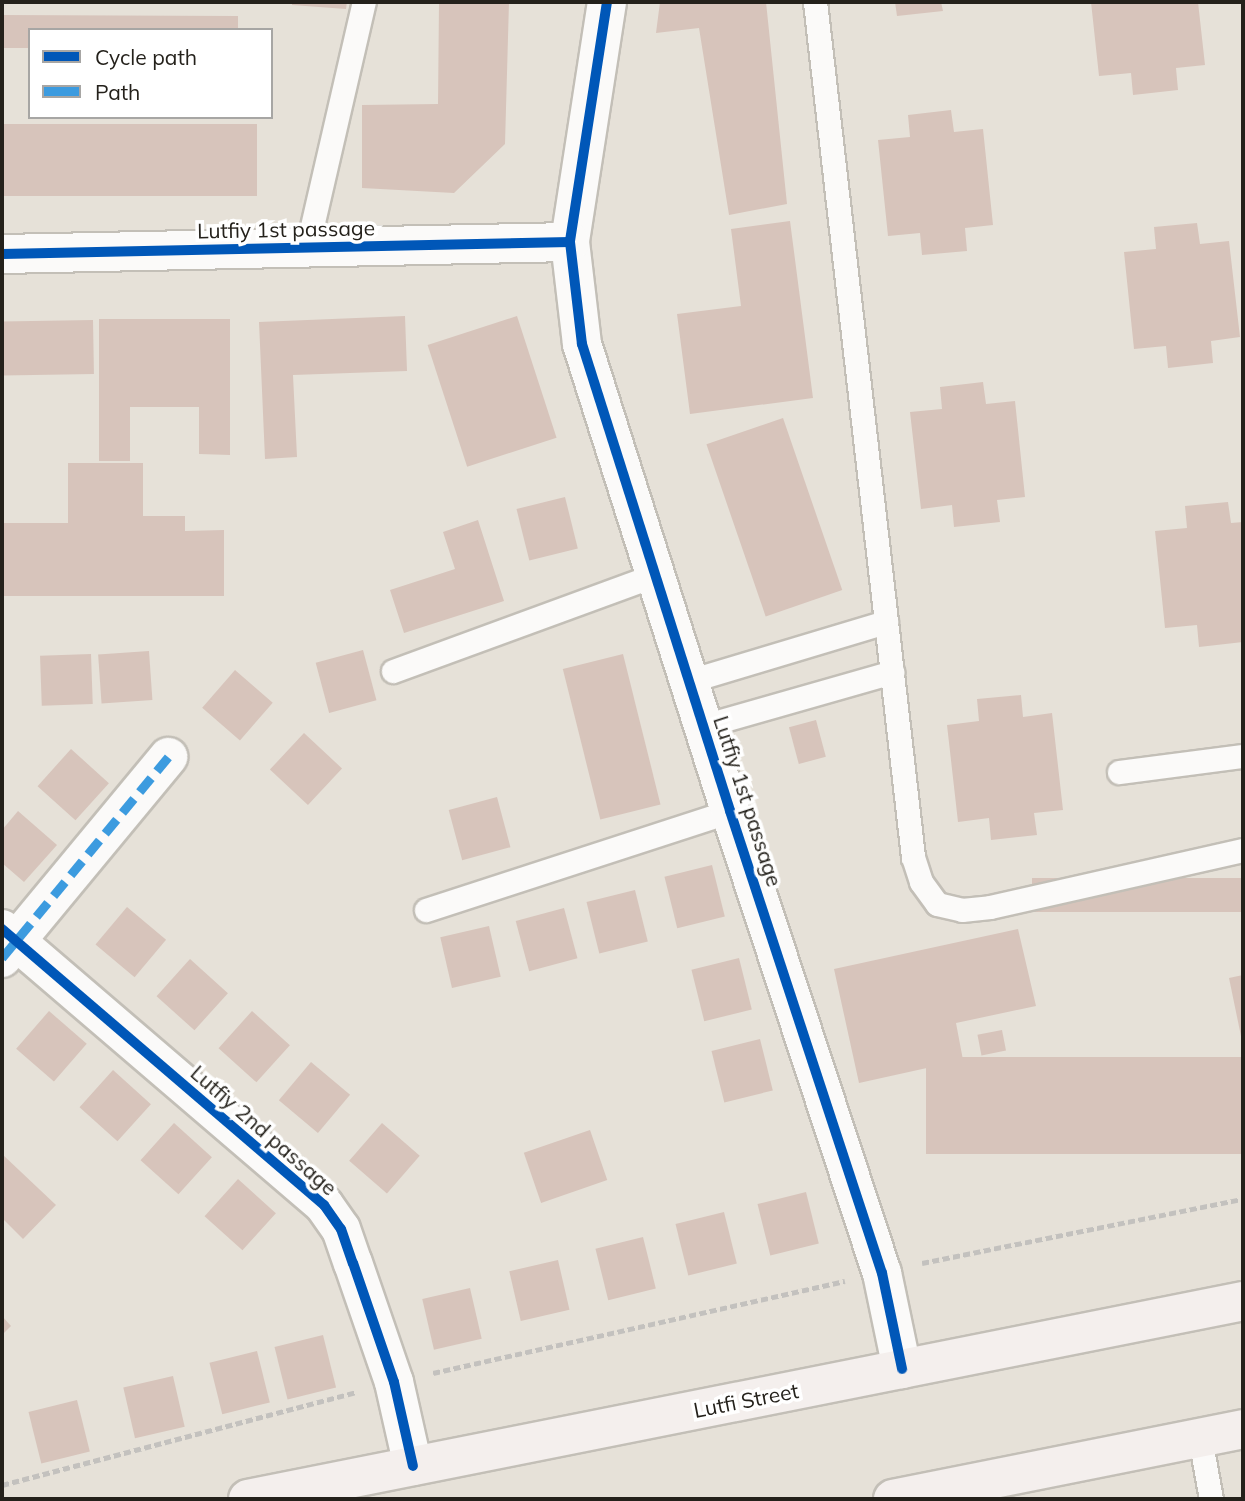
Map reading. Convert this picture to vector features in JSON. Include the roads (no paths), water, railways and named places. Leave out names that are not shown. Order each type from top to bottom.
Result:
[{"type":"main road","name":"Lutfi Street","points":[[248,1499],[1243,1301]]},
{"type":"main road","points":[[893,1499],[1243,1429]]},
{"type":"street","name":"Lutfiy 1st passage","points":[[607,2],[570,242],[582,344],[730,811],[882,1273],[902,1369]]},
{"type":"street","name":"Lutfiy 1st passage","points":[[2,254],[570,242]]},
{"type":"street","points":[[7,943],[168,757]]},
{"type":"street","name":"Lutfiy 2nd passage","points":[[7,943],[324,1205],[341,1228],[394,1382],[414,1466]]},
{"type":"lane","points":[[307,248],[364,2]]},
{"type":"lane","points":[[815,2],[914,858],[921,882],[937,904],[962,910],[990,907],[1243,850]]},
{"type":"lane","points":[[393,671],[655,575]]},
{"type":"lane","points":[[689,681],[887,622]]},
{"type":"lane","points":[[703,726],[892,672]]},
{"type":"lane","points":[[1119,772],[1243,756]]},
{"type":"lane","points":[[426,910],[730,811]]},
{"type":"lane","points":[[1200,1438],[1211,1499]]}]
